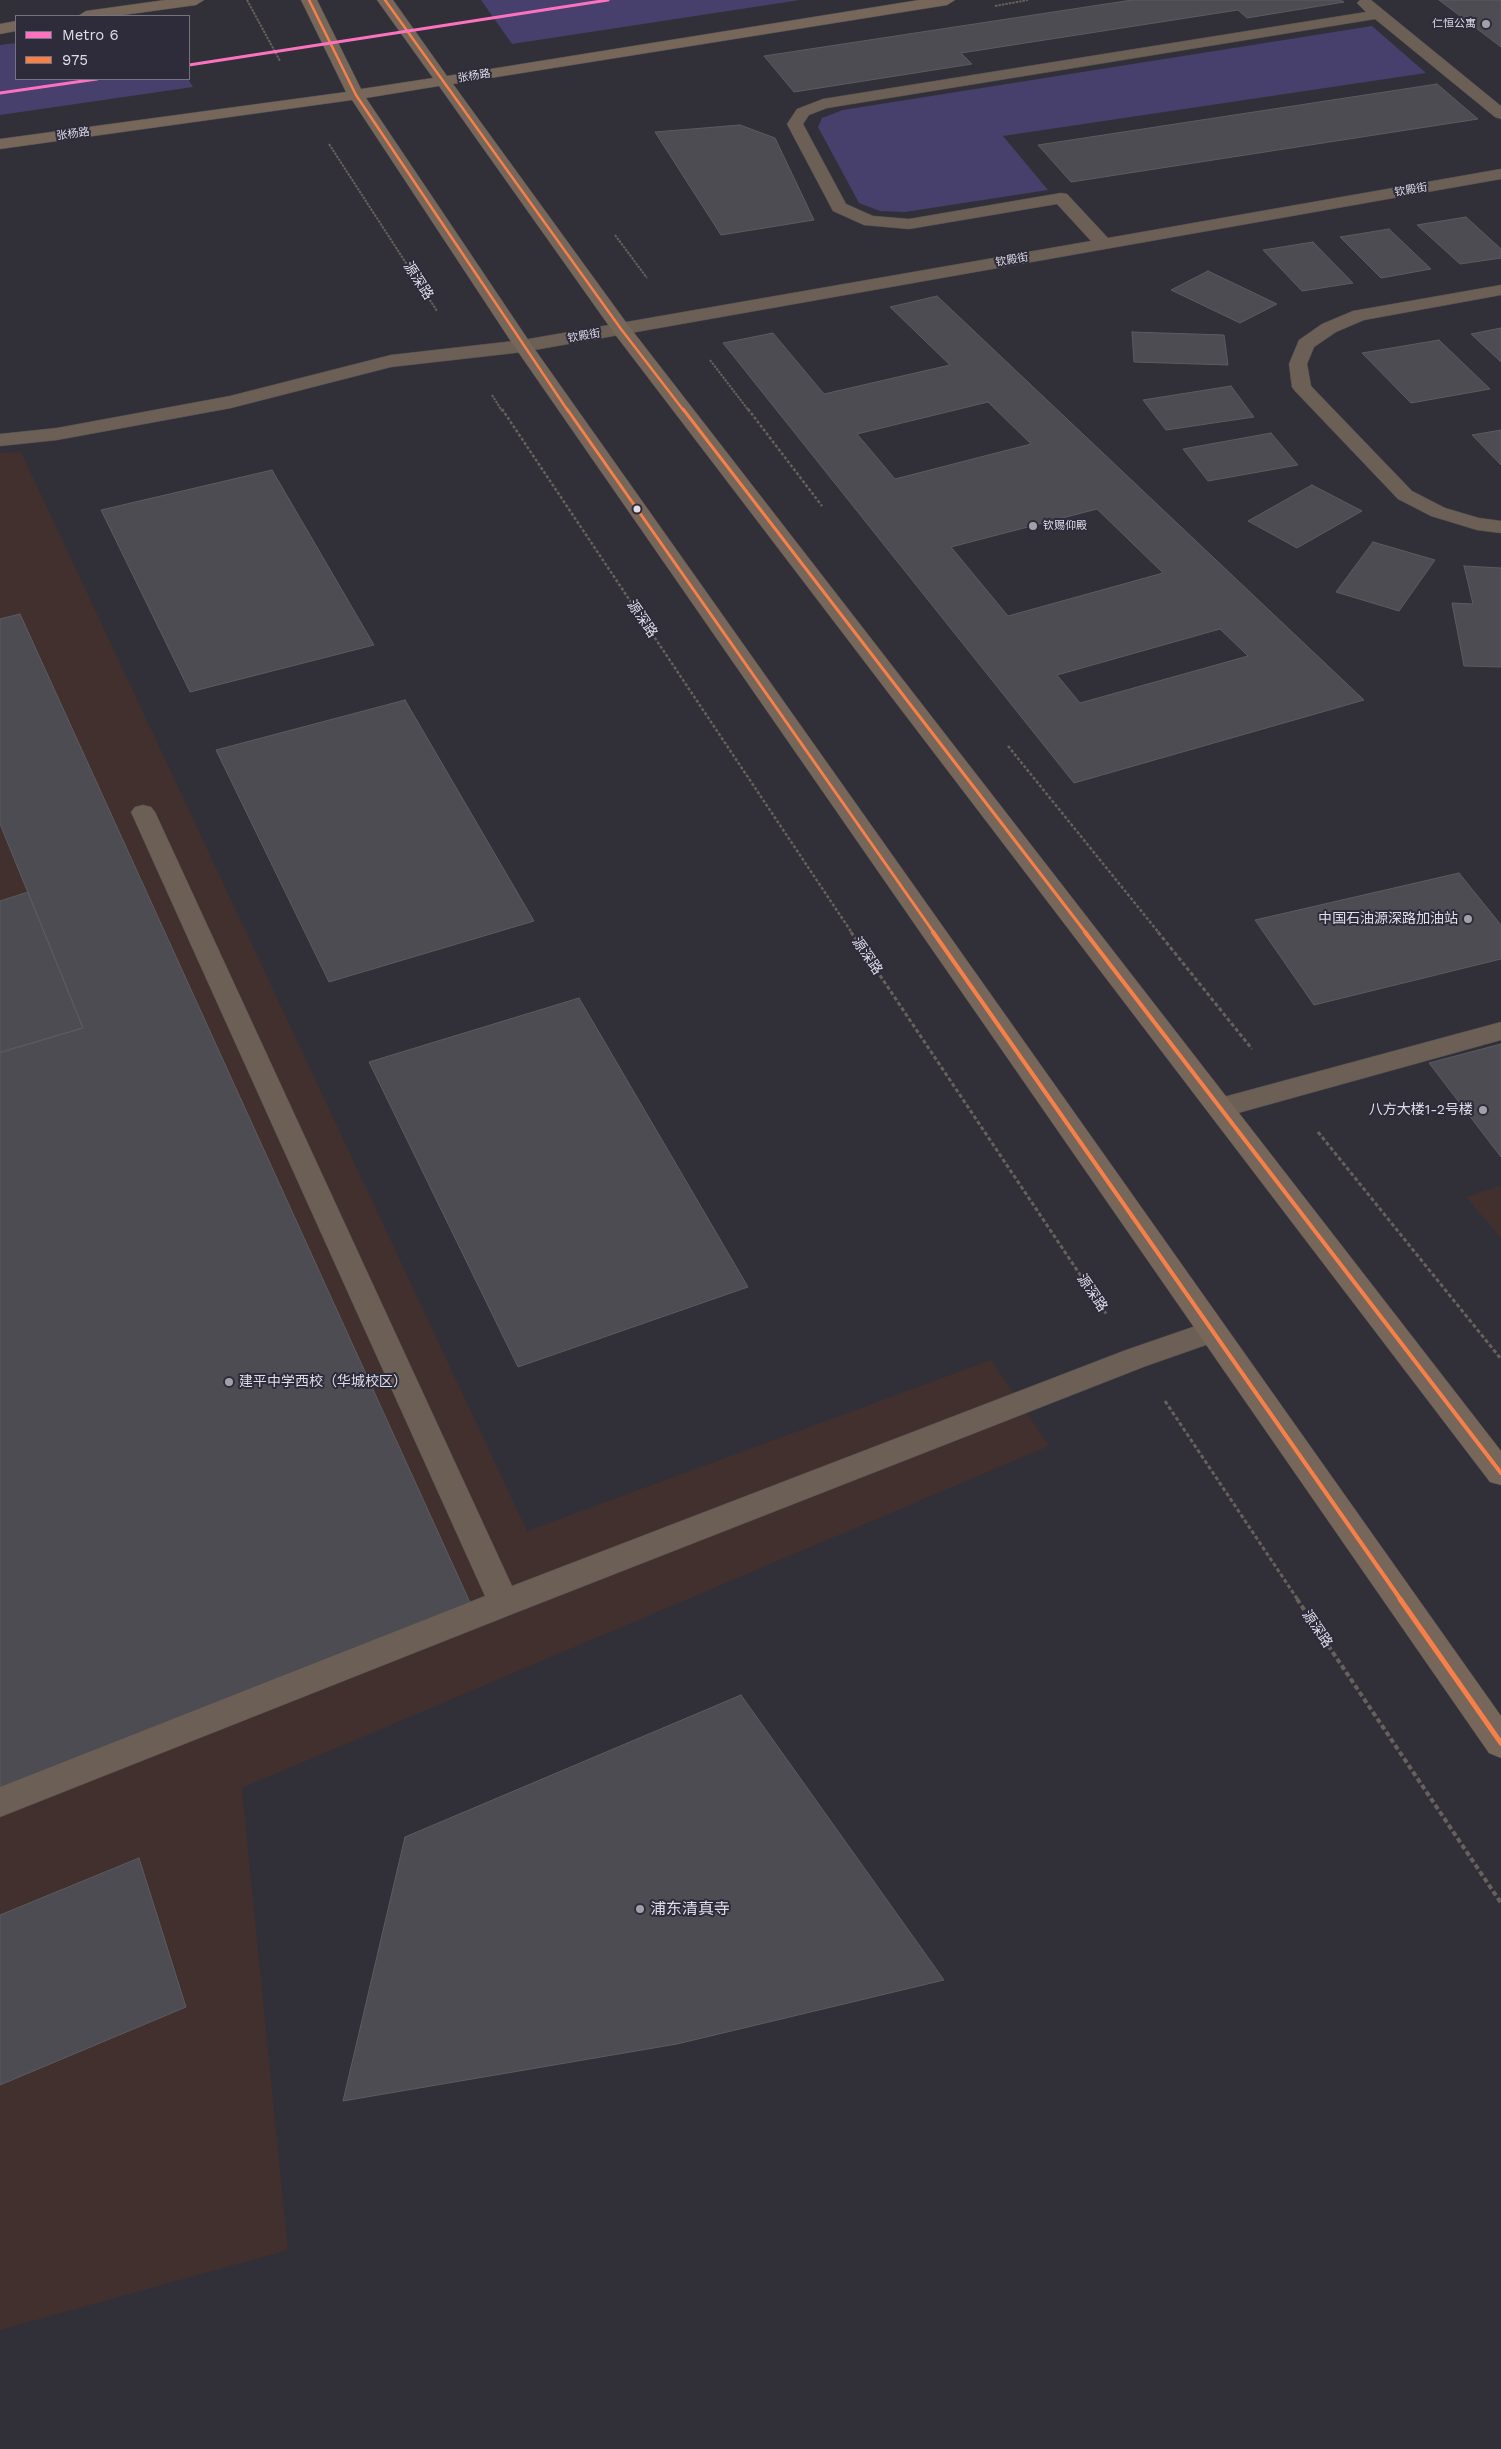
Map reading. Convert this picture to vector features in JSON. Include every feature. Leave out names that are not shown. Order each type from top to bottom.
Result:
[{"type":"main road","points":[[93,15],[196,0]]},
{"type":"main road","points":[[310,0],[356,95],[523,346],[1501,1743]]},
{"type":"main road","points":[[385,0],[621,329],[1501,1473]]},
{"type":"main road","name":"张杨路","points":[[0,144],[443,82],[947,0]]},
{"type":"main road","points":[[0,29],[15,26]]},
{"type":"street","points":[[1362,0],[1501,114]]},
{"type":"street","points":[[1104,244],[1061,198],[909,224],[870,221],[839,208],[795,124],[804,112],[823,104],[1379,14]]},
{"type":"street","name":"钦殿街","points":[[0,440],[57,434],[231,402],[391,361],[523,346],[1501,174]]},
{"type":"street","points":[[1501,290],[1359,315],[1329,328],[1306,344],[1298,364],[1302,387],[1405,495],[1438,512],[1477,524],[1501,527]]},
{"type":"street","points":[[143,812],[504,1603]]},
{"type":"street","points":[[1220,1108],[1501,1031]]},
{"type":"street","points":[[0,1802],[504,1603],[1136,1358],[1213,1331]]},
{"type":"path","name":"源深路","points":[[247,0],[303,103],[464,353],[1501,1903]]},
{"type":"path","points":[[614,234],[824,508]]},
{"type":"path","points":[[1006,743],[1501,1359]]},
{"type":"shaded area","points":[[481,0],[800,0],[512,44]]},
{"type":"shaded area","points":[[1372,26],[1426,73],[1003,136],[1048,190],[905,212],[880,211],[859,203],[818,127],[822,118],[843,110]]},
{"type":"shaded area","points":[[15,43],[15,80],[189,80],[193,87],[0,115],[0,45]]},
{"type":"shaded area","name":"建平中学西校（华城校区）","points":[[21,452],[527,1531],[991,1360],[1049,1446],[242,1788],[288,2250],[0,2330],[0,453]]},
{"type":"shaded area","points":[[1501,1186],[1501,1238],[1466,1197]]},
{"type":"building","points":[[1132,0],[1340,0],[1344,2],[1247,18],[1238,10],[961,53],[972,64],[794,92],[764,56]]},
{"type":"building","name":"仁恒公寓","points":[[1439,0],[1501,0],[1501,47]]},
{"type":"building","points":[[1437,84],[1478,119],[1071,182],[1038,145]]},
{"type":"building","points":[[740,125],[775,138],[814,220],[721,235],[655,132]]},
{"type":"building","points":[[1466,217],[1501,249],[1501,258],[1460,264],[1417,225]]},
{"type":"building","points":[[1389,229],[1431,269],[1381,278],[1340,237]]},
{"type":"building","points":[[1313,242],[1353,283],[1302,291],[1263,250]]},
{"type":"building","points":[[1208,271],[1277,304],[1240,323],[1171,290]]},
{"type":"building","points":[[937,296],[1364,700],[1074,783],[723,343],[773,333],[824,394],[950,365],[890,307]],"holes":[[[988,402],[1031,444],[895,479],[857,434]],[[1097,509],[1163,573],[1008,616],[951,547]],[[1220,629],[1248,656],[1080,703],[1057,675]]]},
{"type":"building","points":[[1501,328],[1501,362],[1471,334]]},
{"type":"building","points":[[1132,332],[1224,335],[1228,365],[1134,362]]},
{"type":"building","points":[[1439,340],[1490,389],[1411,403],[1362,353]]},
{"type":"building","points":[[1231,386],[1254,417],[1166,430],[1143,400]]},
{"type":"building","points":[[1501,430],[1501,465],[1472,435]]},
{"type":"building","points":[[1271,433],[1298,465],[1208,481],[1183,449]]},
{"type":"building","points":[[272,470],[374,645],[190,692],[101,510]]},
{"type":"building","points":[[1312,485],[1362,511],[1297,548],[1248,521]]},
{"type":"building","points":[[1373,542],[1435,560],[1399,611],[1336,592]]},
{"type":"building","points":[[1464,566],[1501,568],[1501,667],[1464,666],[1452,603],[1473,604]]},
{"type":"building","points":[[20,614],[473,1609],[0,1792],[0,1053],[83,1028],[0,824],[0,619]]},
{"type":"building","points":[[405,700],[534,921],[329,982],[216,750]]},
{"type":"building","points":[[1459,873],[1501,925],[1501,959],[1314,1005],[1255,920]]},
{"type":"building","points":[[28,892],[83,1028],[0,1052],[0,901]]},
{"type":"building","points":[[579,998],[748,1287],[518,1367],[369,1062]]},
{"type":"building","name":"八方大楼1-2号楼","points":[[1501,1044],[1501,1157],[1429,1063]]},
{"type":"building","name":"浦东清真寺","points":[[741,1695],[944,1980],[677,2044],[343,2101],[405,1837]]},
{"type":"building","points":[[139,1858],[186,2007],[0,2085],[0,1915]]},
{"type":"metro line","name":"6","points":[[190,65],[608,0]]},
{"type":"metro line","name":"6","points":[[0,93],[90,80]]},
{"type":"transit line","name":"975","points":[[309,0],[356,95],[523,346],[1501,1743]]},
{"type":"transit line","name":"975","points":[[385,0],[621,329],[1501,1473]]},
{"type":"place","name":"仁恒公寓","points":[[1486,24]]},
{"type":"place","name":"钦赐仰殿","points":[[1033,526]]},
{"type":"place","name":"中国石油源深路加油站","points":[[1468,919]]},
{"type":"place","name":"八方大楼1-2号楼","points":[[1483,1110]]},
{"type":"place","name":"建平中学西校（华城校区）","points":[[229,1382]]},
{"type":"place","name":"浦东清真寺","points":[[640,1909]]}]
